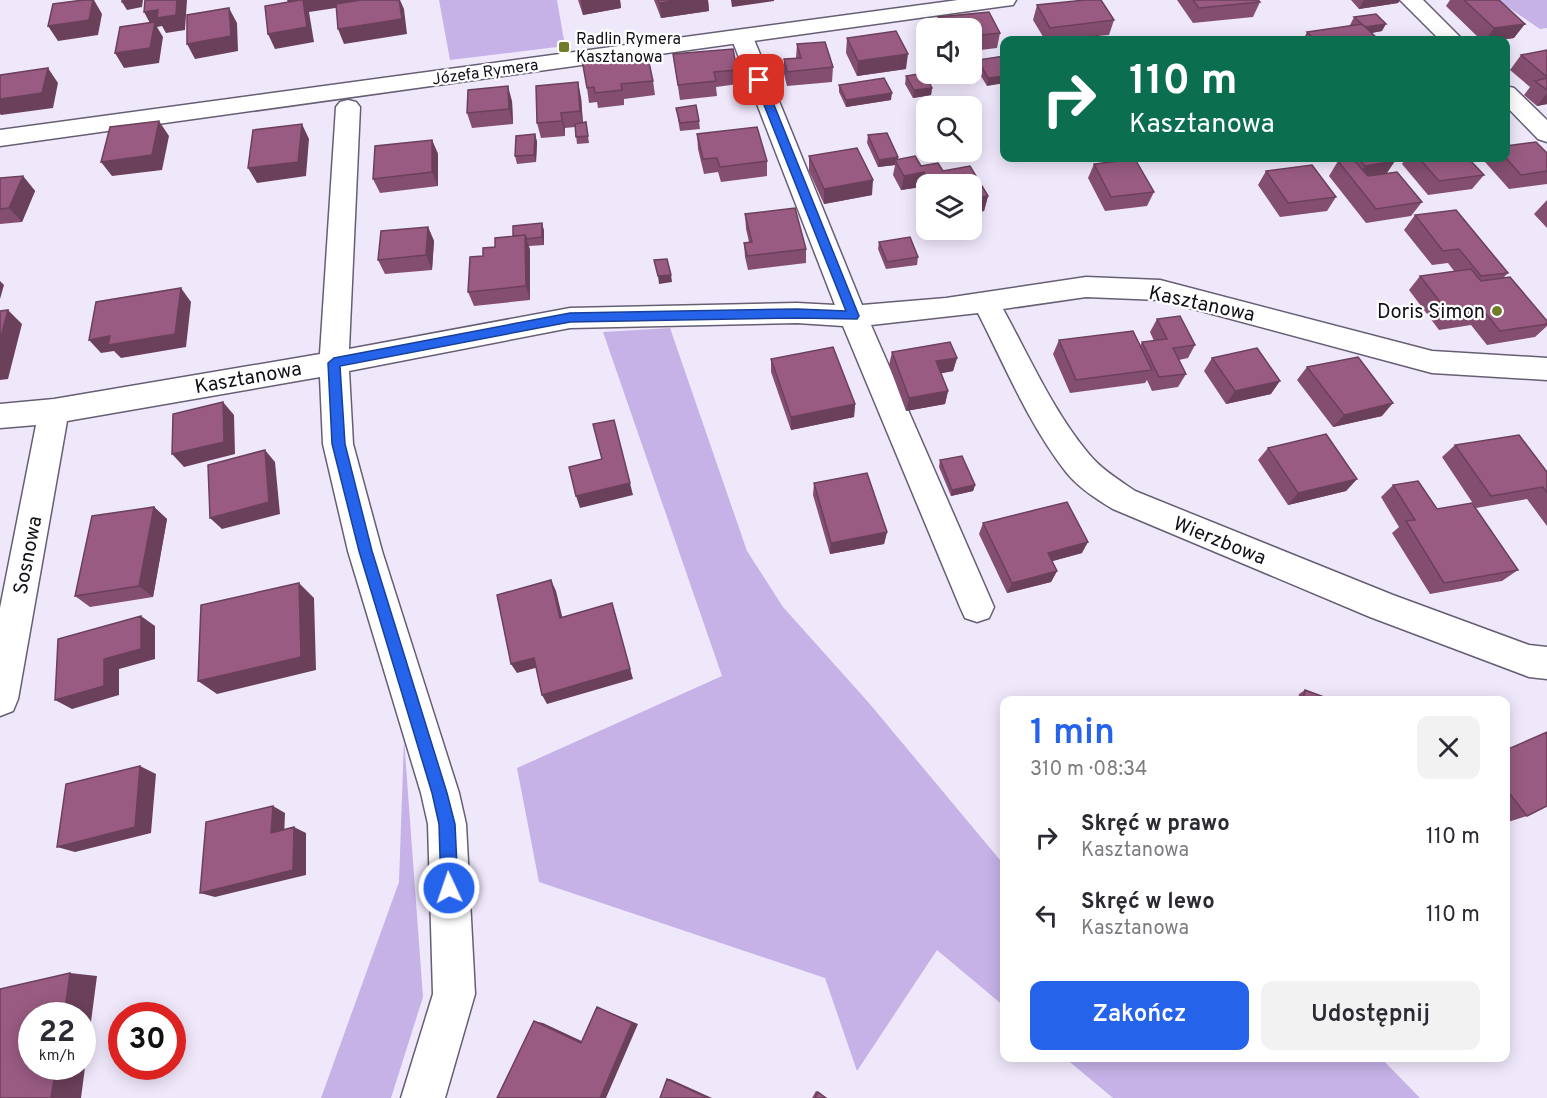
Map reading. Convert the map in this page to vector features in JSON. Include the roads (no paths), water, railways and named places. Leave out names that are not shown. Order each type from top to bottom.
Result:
[{"type":"street","name":"Józefa Rymera","points":[[0,138],[742,37],[966,2],[1005,0]]},
{"type":"street","points":[[1411,0],[1448,36]]},
{"type":"street","points":[[742,37],[853,316],[977,607]]},
{"type":"street","points":[[1510,97],[1547,134]]},
{"type":"street","points":[[348,107],[334,363],[339,444],[365,551],[440,793],[447,824],[454,994],[423,1098]]},
{"type":"street","name":"Kasztanowa","points":[[0,416],[54,411],[334,363],[570,318],[797,314],[853,316],[946,308],[1086,287],[1160,290],[1432,362],[1547,369]]},
{"type":"street","name":"Wierzbowa","points":[[986,301],[1050,424],[1078,464],[1101,485],[1124,500],[1371,601],[1529,661],[1547,663]]},
{"type":"street","name":"Sosnowa","points":[[0,699],[54,411]]},
{"type":"place","name":"Radlin Rymera Kasztanowa","points":[[564,47]]},
{"type":"place","name":"Doris Simon","points":[[1497,311]]}]
